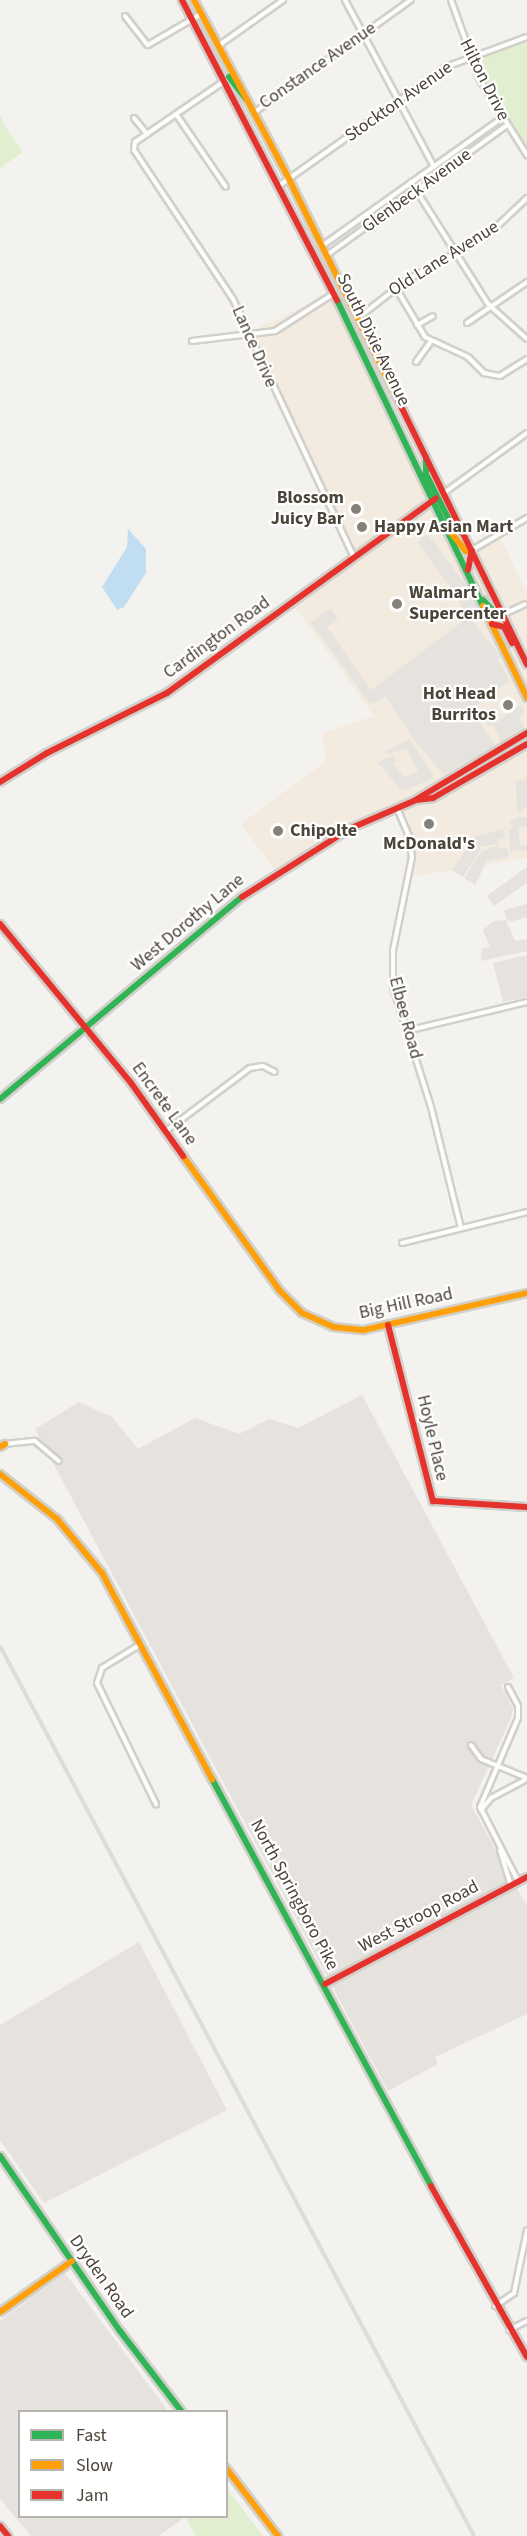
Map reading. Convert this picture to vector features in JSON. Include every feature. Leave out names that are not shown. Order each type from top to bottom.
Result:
[{"type":"main road","name":"South Dixie Avenue","points":[[182,0],[228,79],[333,293],[438,497],[472,550],[526,663]]},
{"type":"main road","name":"South Dixie Avenue","points":[[194,0],[255,112],[426,457],[448,529],[527,698]]},
{"type":"main road","points":[[216,43],[228,79],[249,102]]},
{"type":"main road","name":"Cardington Road","points":[[0,782],[64,744],[167,693],[438,497]]},
{"type":"main road","points":[[448,529],[466,551],[472,550],[468,572]]},
{"type":"main road","points":[[479,595],[496,615],[504,614]]},
{"type":"main road","points":[[492,624],[504,627],[526,663]]},
{"type":"main road","name":"West Dorothy Lane","points":[[0,1099],[87,1029],[255,886],[318,846],[396,807],[416,800],[526,733]]},
{"type":"main road","name":"West Dorothy Lane","points":[[416,800],[432,798],[527,744]]},
{"type":"main road","name":"Encrete Lane","points":[[0,924],[87,1029],[166,1131],[296,1308]]},
{"type":"main road","name":"Big Hill Road","points":[[296,1308],[316,1321],[344,1330],[388,1325],[527,1293]]},
{"type":"main road","name":"Hoyle Place","points":[[388,1325],[433,1501],[527,1507]]},
{"type":"main road","name":"North Springboro Pike","points":[[0,1474],[41,1504],[84,1549],[142,1643],[495,2306],[527,2357]]},
{"type":"main road","name":"West Stroop Road","points":[[325,1984],[527,1877]]},
{"type":"main road","name":"Dryden Road","points":[[0,2156],[72,2261],[181,2410]]},
{"type":"main road","points":[[0,2312],[72,2261]]},
{"type":"main road","points":[[228,2471],[278,2536]]},
{"type":"main road","points":[[0,2526],[8,2536]]},
{"type":"street","points":[[216,43],[283,0]]},
{"type":"street","points":[[345,0],[434,166]]},
{"type":"street","name":"Constance Avenue","points":[[255,112],[411,0]]},
{"type":"street","name":"Hilton Drive","points":[[451,0],[470,56],[501,119],[527,155]]},
{"type":"street","points":[[125,16],[148,45],[201,14]]},
{"type":"street","name":"Stockton Avenue","points":[[280,185],[446,67],[470,56],[527,37]]},
{"type":"street","points":[[134,118],[147,134],[228,79]]},
{"type":"street","points":[[176,114],[226,187]]},
{"type":"street","name":"Glenbeck Avenue","points":[[322,246],[501,119]]},
{"type":"street","name":"Glenbeck Avenue","points":[[327,255],[506,126]]},
{"type":"street","name":"Lance Drive","points":[[147,134],[133,147],[228,290],[355,558]]},
{"type":"street","points":[[411,183],[458,252],[492,309],[527,339]]},
{"type":"street","name":"Old Lane Avenue","points":[[358,318],[396,288],[504,223],[527,198]]},
{"type":"street","points":[[467,323],[492,309],[527,282]]},
{"type":"street","points":[[396,288],[417,325],[431,340],[468,357],[492,377],[509,372],[527,359]]},
{"type":"street","points":[[192,342],[275,331],[333,293]]},
{"type":"street","points":[[417,325],[433,316]]},
{"type":"street","points":[[416,362],[431,340]]},
{"type":"street","name":"Cardington Road","points":[[438,497],[527,433]]},
{"type":"street","points":[[472,550],[527,518]]},
{"type":"street","points":[[504,614],[525,604]]},
{"type":"street","name":"Elbee Road","points":[[396,807],[412,849],[391,969],[406,1031],[431,1107],[460,1228]]},
{"type":"street","points":[[406,1031],[527,1002]]},
{"type":"street","points":[[166,1131],[250,1068],[263,1066],[275,1072]]},
{"type":"street","points":[[402,1243],[527,1212]]},
{"type":"street","points":[[1,1445],[35,1441],[58,1461]]},
{"type":"street","points":[[142,1643],[102,1668],[97,1685],[156,1804]]},
{"type":"street","points":[[508,1687],[519,1714],[481,1801],[481,1810],[518,1881]]},
{"type":"street","points":[[471,1745],[481,1759],[526,1779]]},
{"type":"street","points":[[481,1810],[491,1798],[526,1779]]},
{"type":"street","points":[[500,1849],[511,1885]]},
{"type":"street","points":[[495,2306],[514,2293],[519,2255],[527,2230]]},
{"type":"street","points":[[519,2255],[527,2251]]},
{"type":"street","points":[[509,2331],[527,2321]]},
{"type":"shaded area","points":[[333,293],[461,556],[500,537],[527,593],[527,858],[409,877],[412,853],[396,808],[276,872],[241,824],[326,761],[322,733],[374,716],[292,603],[355,558],[247,333]]},
{"type":"shaded area","points":[[428,534],[472,593],[480,611],[473,616],[475,624],[501,657],[498,660],[510,681],[470,710],[496,745],[444,775],[414,740],[386,697],[370,704],[311,623],[330,608],[338,618],[327,627],[371,690],[467,618],[458,598],[417,542]]},
{"type":"shaded area","points":[[520,705],[525,711],[519,719],[524,726],[501,742],[493,725],[490,727],[484,718],[490,714],[496,722]]},
{"type":"shaded area","points":[[410,739],[433,775],[430,780],[402,791],[377,762],[394,756],[396,760],[393,763],[404,777],[418,771],[406,749],[388,754],[385,751]]},
{"type":"shaded area","points":[[527,777],[527,806],[518,813],[515,781],[525,780]]},
{"type":"shaded area","points":[[518,817],[527,817],[527,827],[518,826],[520,845],[527,845],[527,850],[510,851],[509,831],[513,827],[509,822]]},
{"type":"shaded area","points":[[503,829],[505,838],[498,840],[499,844],[479,847],[481,850],[463,877],[452,870],[476,836]]},
{"type":"shaded area","points":[[499,845],[500,849],[507,847],[509,857],[487,861],[475,885],[464,878],[481,852]]},
{"type":"shaded area","points":[[527,867],[527,883],[494,906],[487,896]]},
{"type":"shaded area","points":[[527,904],[527,917],[510,922],[506,918],[504,910]]},
{"type":"shaded area","points":[[506,920],[515,941],[527,939],[527,951],[481,961],[482,949],[490,947],[483,930],[494,921]]},
{"type":"shaded area","points":[[527,955],[527,997],[503,1002],[493,963]]},
{"type":"shaded area","points":[[362,1395],[514,1678],[501,1685],[513,1709],[511,1718],[471,1805],[527,1906],[527,2014],[435,2057],[438,2064],[388,2091],[35,1429],[79,1402],[112,1417],[138,1449],[195,1418],[239,1434],[269,1419],[298,1428]]},
{"type":"shaded area","points":[[139,1942],[227,2110],[44,2203],[0,2140],[0,2025]]},
{"type":"shaded area","points":[[65,2273],[167,2410],[18,2410],[18,2518],[184,2518],[159,2536],[31,2536],[0,2499],[0,2321]]},
{"type":"green space","points":[[527,37],[527,155],[497,112],[470,56]]},
{"type":"green space","points":[[0,113],[4,125],[23,152],[0,168]]},
{"type":"green space","points":[[228,2490],[263,2536],[196,2536],[186,2518],[228,2518]]},
{"type":"water","points":[[128,529],[146,549],[146,573],[124,607],[117,610],[102,587],[127,547]]},
{"type":"railway","points":[[0,1646],[474,2536]]},
{"type":"traffic: fast","points":[[229,77],[246,99]]},
{"type":"traffic: fast","points":[[337,300],[483,606]]},
{"type":"traffic: fast","points":[[426,457],[426,474],[449,520],[462,533]]},
{"type":"traffic: fast","points":[[483,600],[497,615],[504,614]]},
{"type":"traffic: fast","points":[[0,1099],[242,897]]},
{"type":"traffic: fast","points":[[212,1779],[431,2186]]},
{"type":"traffic: fast","points":[[0,2156],[120,2331],[180,2410]]},
{"type":"traffic: slow","points":[[194,0],[289,179],[395,394]]},
{"type":"traffic: slow","points":[[448,529],[466,551],[472,550]]},
{"type":"traffic: slow","points":[[483,606],[527,698]]},
{"type":"traffic: slow","points":[[183,1156],[280,1291],[302,1313],[333,1327],[364,1330],[527,1293]]},
{"type":"traffic: slow","points":[[0,1447],[5,1444]]},
{"type":"traffic: slow","points":[[0,1474],[57,1519],[102,1573],[212,1779]]},
{"type":"traffic: slow","points":[[0,2312],[72,2261]]},
{"type":"traffic: slow","points":[[228,2471],[278,2536]]},
{"type":"traffic: jam","points":[[182,0],[337,300]]},
{"type":"traffic: jam","points":[[395,394],[527,665]]},
{"type":"traffic: jam","points":[[0,782],[47,753],[167,693],[436,498]]},
{"type":"traffic: jam","points":[[468,570],[472,550]]},
{"type":"traffic: jam","points":[[492,624],[504,627],[512,643]]},
{"type":"traffic: jam","points":[[417,799],[527,733]]},
{"type":"traffic: jam","points":[[242,897],[349,829],[416,800],[433,798],[527,744]]},
{"type":"traffic: jam","points":[[0,924],[131,1083],[183,1156]]},
{"type":"traffic: jam","points":[[388,1325],[433,1501],[527,1507]]},
{"type":"traffic: jam","points":[[325,1984],[527,1877]]},
{"type":"traffic: jam","points":[[431,2186],[527,2357]]},
{"type":"traffic: jam","points":[[0,2526],[8,2536]]},
{"type":"place","name":"Blossom Juicy Bar","points":[[356,509]]},
{"type":"place","name":"Happy Asian Mart","points":[[362,527]]},
{"type":"place","name":"Walmart Supercenter","points":[[397,604]]},
{"type":"place","name":"Hot Head Burritos","points":[[508,705]]},
{"type":"place","name":"McDonald's","points":[[429,824]]},
{"type":"place","name":"Chipolte","points":[[278,831]]}]
